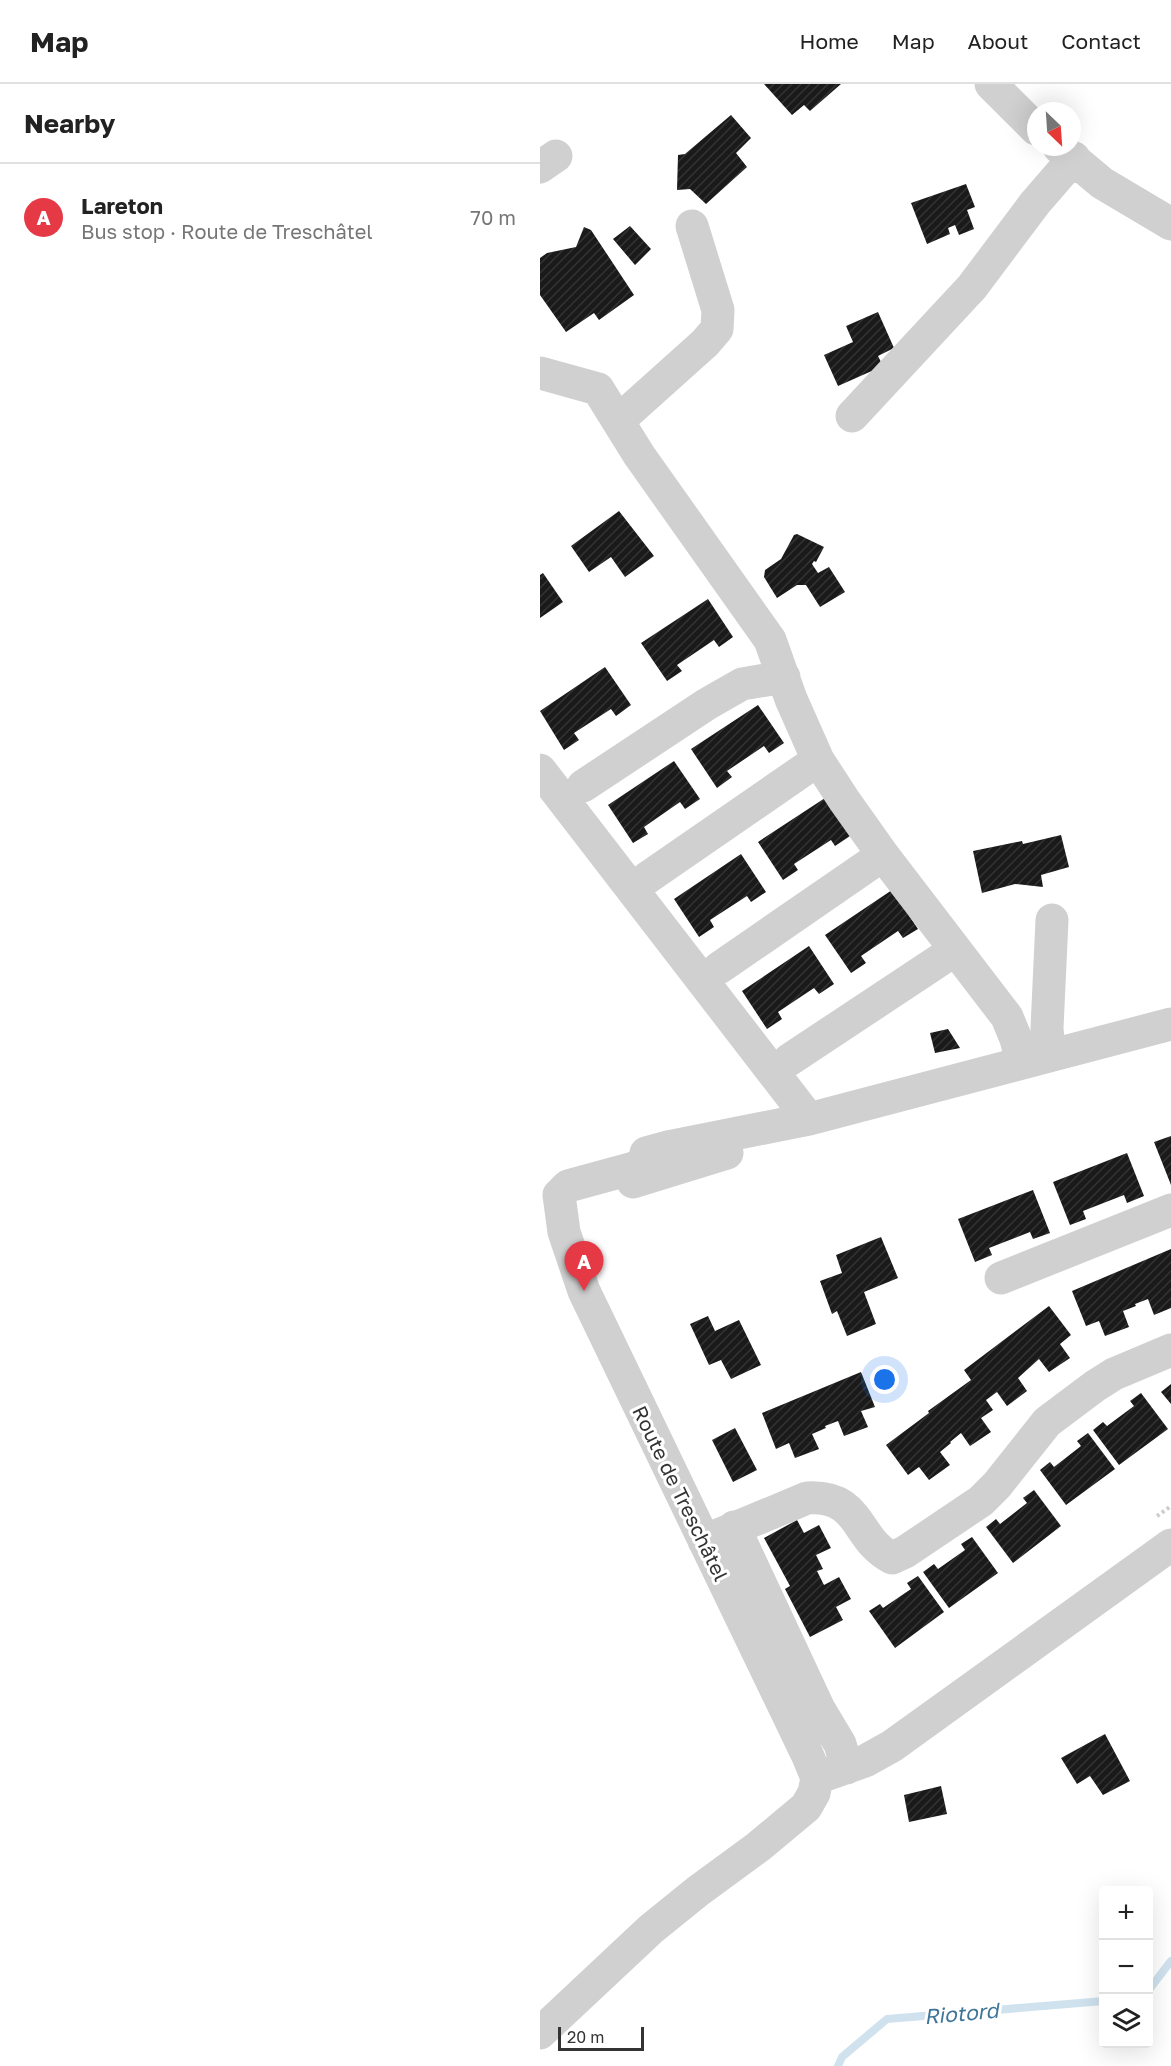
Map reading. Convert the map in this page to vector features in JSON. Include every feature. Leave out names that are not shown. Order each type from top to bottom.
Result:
[{"type":"street","points":[[991,84],[1027,120]]},
{"type":"street","points":[[852,416],[972,287],[1035,203],[1064,156]]},
{"type":"street","points":[[1070,156],[1102,183],[1171,224]]},
{"type":"street","points":[[618,421],[705,343],[717,329],[718,310],[692,226]]},
{"type":"street","points":[[540,373],[598,388],[639,455],[770,640],[791,699],[818,760],[844,800],[1006,1017],[1016,1039],[1036,1058]]},
{"type":"street","points":[[583,786],[707,704],[742,684],[784,677]]},
{"type":"street","points":[[647,878],[818,760]]},
{"type":"street","points":[[540,770],[809,1119]]},
{"type":"street","points":[[719,968],[883,855]]},
{"type":"street","points":[[1036,1058],[1047,1029],[1052,920]]},
{"type":"street","points":[[789,1060],[955,950]]},
{"type":"street","points":[[545,1195],[559,1195],[568,1186],[634,1168],[668,1147],[809,1119],[1171,1024]]},
{"type":"street","points":[[545,1195],[699,1163],[772,1136],[809,1119]]},
{"type":"street","name":"Route de Treschâtel","points":[[545,1195],[564,1232],[584,1291],[817,1778]]},
{"type":"street","points":[[1001,1278],[1171,1210]]},
{"type":"street","points":[[704,1541],[807,1498],[825,1497],[848,1510],[882,1552],[892,1558],[905,1552],[981,1501],[997,1485],[1047,1422],[1095,1386],[1114,1374],[1171,1350]]},
{"type":"street","points":[[734,1527],[819,1709],[840,1744],[847,1768]]},
{"type":"street","points":[[540,2034],[651,1929],[698,1891],[759,1847],[806,1807],[814,1793],[817,1778],[865,1761],[892,1746],[1171,1545]]},
{"type":"building","points":[[764,84],[841,84],[810,111],[804,105],[792,115]]},
{"type":"building","points":[[731,115],[751,138],[736,153],[747,167],[706,204],[690,189],[677,190],[678,155],[685,154]]},
{"type":"building","points":[[966,184],[975,207],[967,210],[974,229],[959,235],[955,225],[948,228],[950,234],[927,244],[911,203]]},
{"type":"building","points":[[630,226],[651,249],[635,265],[613,239]]},
{"type":"building","points":[[584,227],[591,230],[634,295],[599,320],[594,313],[566,332],[540,295],[540,258],[547,253],[576,247]]},
{"type":"building","points":[[878,312],[894,348],[878,356],[883,366],[838,386],[824,355],[853,342],[846,326]]},
{"type":"building","points":[[619,511],[654,556],[625,577],[611,557],[589,572],[571,546]]},
{"type":"building","points":[[797,534],[824,547],[816,562],[812,564],[818,573],[829,567],[845,592],[820,607],[806,585],[797,585],[777,598],[764,577],[765,570],[781,559],[794,535]]},
{"type":"building","points":[[543,573],[563,602],[540,618],[540,575]]},
{"type":"building","points":[[708,599],[733,637],[719,647],[714,640],[677,665],[682,671],[667,681],[641,643]]},
{"type":"building","points":[[605,667],[631,705],[616,716],[611,709],[574,733],[579,740],[564,750],[540,711]]},
{"type":"building","points":[[758,705],[784,743],[769,753],[764,746],[727,771],[732,777],[717,788],[691,749]]},
{"type":"building","points":[[674,761],[700,799],[685,809],[680,802],[644,827],[648,834],[633,843],[608,805]]},
{"type":"building","points":[[825,798],[850,836],[835,846],[831,840],[794,864],[798,870],[783,880],[758,842]]},
{"type":"building","points":[[1061,835],[1069,867],[1041,875],[1043,887],[1015,884],[982,893],[973,851],[1022,841],[1023,844]]},
{"type":"building","points":[[741,854],[766,892],[751,902],[747,896],[710,920],[714,927],[699,937],[674,899]]},
{"type":"building","points":[[892,890],[918,929],[903,938],[898,931],[861,956],[866,963],[851,973],[825,935]]},
{"type":"building","points":[[809,946],[834,984],[819,994],[814,988],[778,1012],[782,1019],[767,1029],[742,991]]},
{"type":"building","points":[[948,1029],[960,1048],[935,1053],[930,1033]]},
{"type":"building","points":[[1171,1136],[1171,1185],[1154,1142]]},
{"type":"building","points":[[1127,1153],[1144,1196],[1127,1203],[1124,1195],[1083,1211],[1086,1219],[1070,1225],[1053,1182]]},
{"type":"building","points":[[1033,1190],[1050,1233],[1033,1239],[1030,1232],[989,1248],[992,1255],[975,1262],[958,1219]]},
{"type":"building","points":[[881,1237],[898,1278],[864,1292],[876,1324],[847,1336],[837,1311],[832,1314],[820,1281],[842,1273],[836,1255]]},
{"type":"building","points":[[1171,1249],[1171,1308],[1154,1315],[1148,1299],[1135,1304],[1136,1306],[1123,1311],[1129,1327],[1105,1336],[1099,1321],[1086,1326],[1072,1291]]},
{"type":"building","points":[[1049,1306],[1071,1335],[1060,1344],[1070,1358],[1049,1372],[1039,1359],[1018,1378],[1027,1391],[1007,1406],[997,1392],[986,1400],[993,1410],[981,1418],[991,1432],[970,1446],[961,1433],[940,1452],[950,1465],[929,1480],[919,1467],[908,1475],[886,1445],[971,1380],[964,1370]]},
{"type":"building","points":[[708,1316],[715,1331],[739,1320],[761,1365],[731,1379],[721,1360],[709,1365],[690,1324]]},
{"type":"building","points":[[861,1372],[875,1407],[861,1411],[868,1427],[844,1436],[838,1421],[825,1426],[826,1428],[812,1434],[819,1449],[795,1458],[789,1443],[776,1449],[762,1413]]},
{"type":"building","points":[[1171,1384],[1171,1404],[1161,1392]]},
{"type":"building","points":[[1141,1393],[1168,1429],[1119,1465],[1093,1430],[1103,1422],[1107,1426],[1134,1406],[1130,1401]]},
{"type":"building","points":[[735,1428],[757,1470],[733,1482],[712,1440]]},
{"type":"building","points":[[1088,1433],[1115,1469],[1066,1505],[1040,1470],[1050,1462],[1054,1467],[1081,1446],[1077,1441]]},
{"type":"building","points":[[1034,1490],[1061,1526],[1013,1563],[986,1527],[996,1519],[1000,1524],[1027,1503],[1023,1498]]},
{"type":"building","points":[[797,1520],[804,1533],[819,1525],[831,1548],[816,1555],[823,1569],[817,1571],[824,1585],[839,1577],[851,1599],[836,1607],[843,1620],[810,1637],[785,1589],[790,1586],[764,1538]]},
{"type":"building","points":[[972,1537],[998,1573],[949,1608],[923,1572],[934,1564],[938,1569],[965,1550],[961,1544]]},
{"type":"building","points":[[918,1576],[944,1612],[895,1648],[869,1611],[880,1604],[883,1608],[911,1589],[907,1583]]},
{"type":"building","points":[[1105,1734],[1130,1781],[1103,1795],[1090,1776],[1077,1784],[1061,1758]]},
{"type":"building","points":[[941,1786],[947,1814],[909,1822],[904,1795]]},
{"type":"waterway","name":"Riotord","points":[[1153,1984],[1171,1961]]},
{"type":"waterway","name":"Riotord","points":[[838,2066],[842,2057],[887,2019],[1099,2001]]},
{"type":"place","name":"Lareton","points":[[584,1291]]}]
